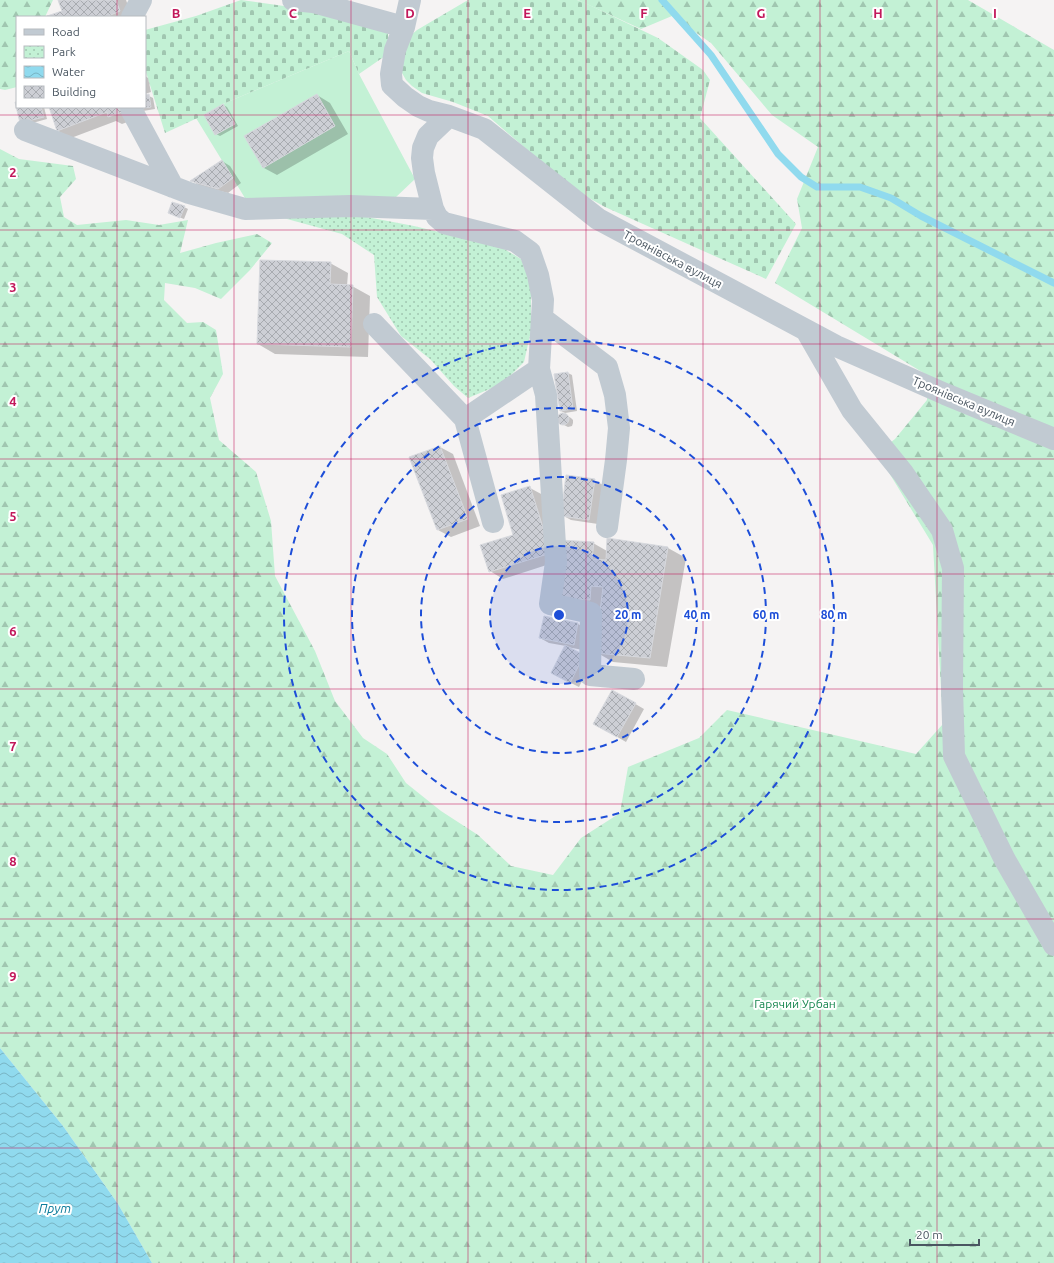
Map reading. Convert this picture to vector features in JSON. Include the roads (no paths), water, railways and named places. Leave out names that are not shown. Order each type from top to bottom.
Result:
[{"type":"street","points":[[293,0],[313,2],[404,27]]},
{"type":"street","name":"Троянівська вулиця","points":[[410,0],[404,27],[395,50],[391,74],[392,85],[418,106],[484,129],[598,219],[843,349],[945,394],[1054,439]]},
{"type":"street","points":[[132,108],[132,111],[173,187]]},
{"type":"street","points":[[449,116],[428,136],[423,148],[422,158],[424,173],[432,209],[436,217],[444,223],[515,241],[530,252],[538,275],[543,300],[539,369],[546,395],[556,562],[550,604],[591,613],[590,675],[634,679]]},
{"type":"street","points":[[26,130],[189,193],[245,209],[350,206],[432,209]]},
{"type":"street","points":[[542,318],[607,366],[615,395],[619,428],[607,527]]},
{"type":"street","points":[[374,324],[465,419],[493,522]]},
{"type":"street","points":[[805,328],[852,410],[903,473],[942,530],[952,568],[952,688],[954,756],[1005,860],[1054,945]]},
{"type":"street","points":[[465,419],[539,369]]},
{"type":"water","name":"Прут","points":[[0,1048],[63,1126],[118,1204],[152,1263],[0,1263]]},
{"type":"waterway","points":[[662,0],[711,55],[778,154],[801,177],[817,187],[860,187],[891,198],[921,216],[1054,283]]},
{"type":"park label","name":"Гарячий Урбан","points":[[795,1003]]}]
